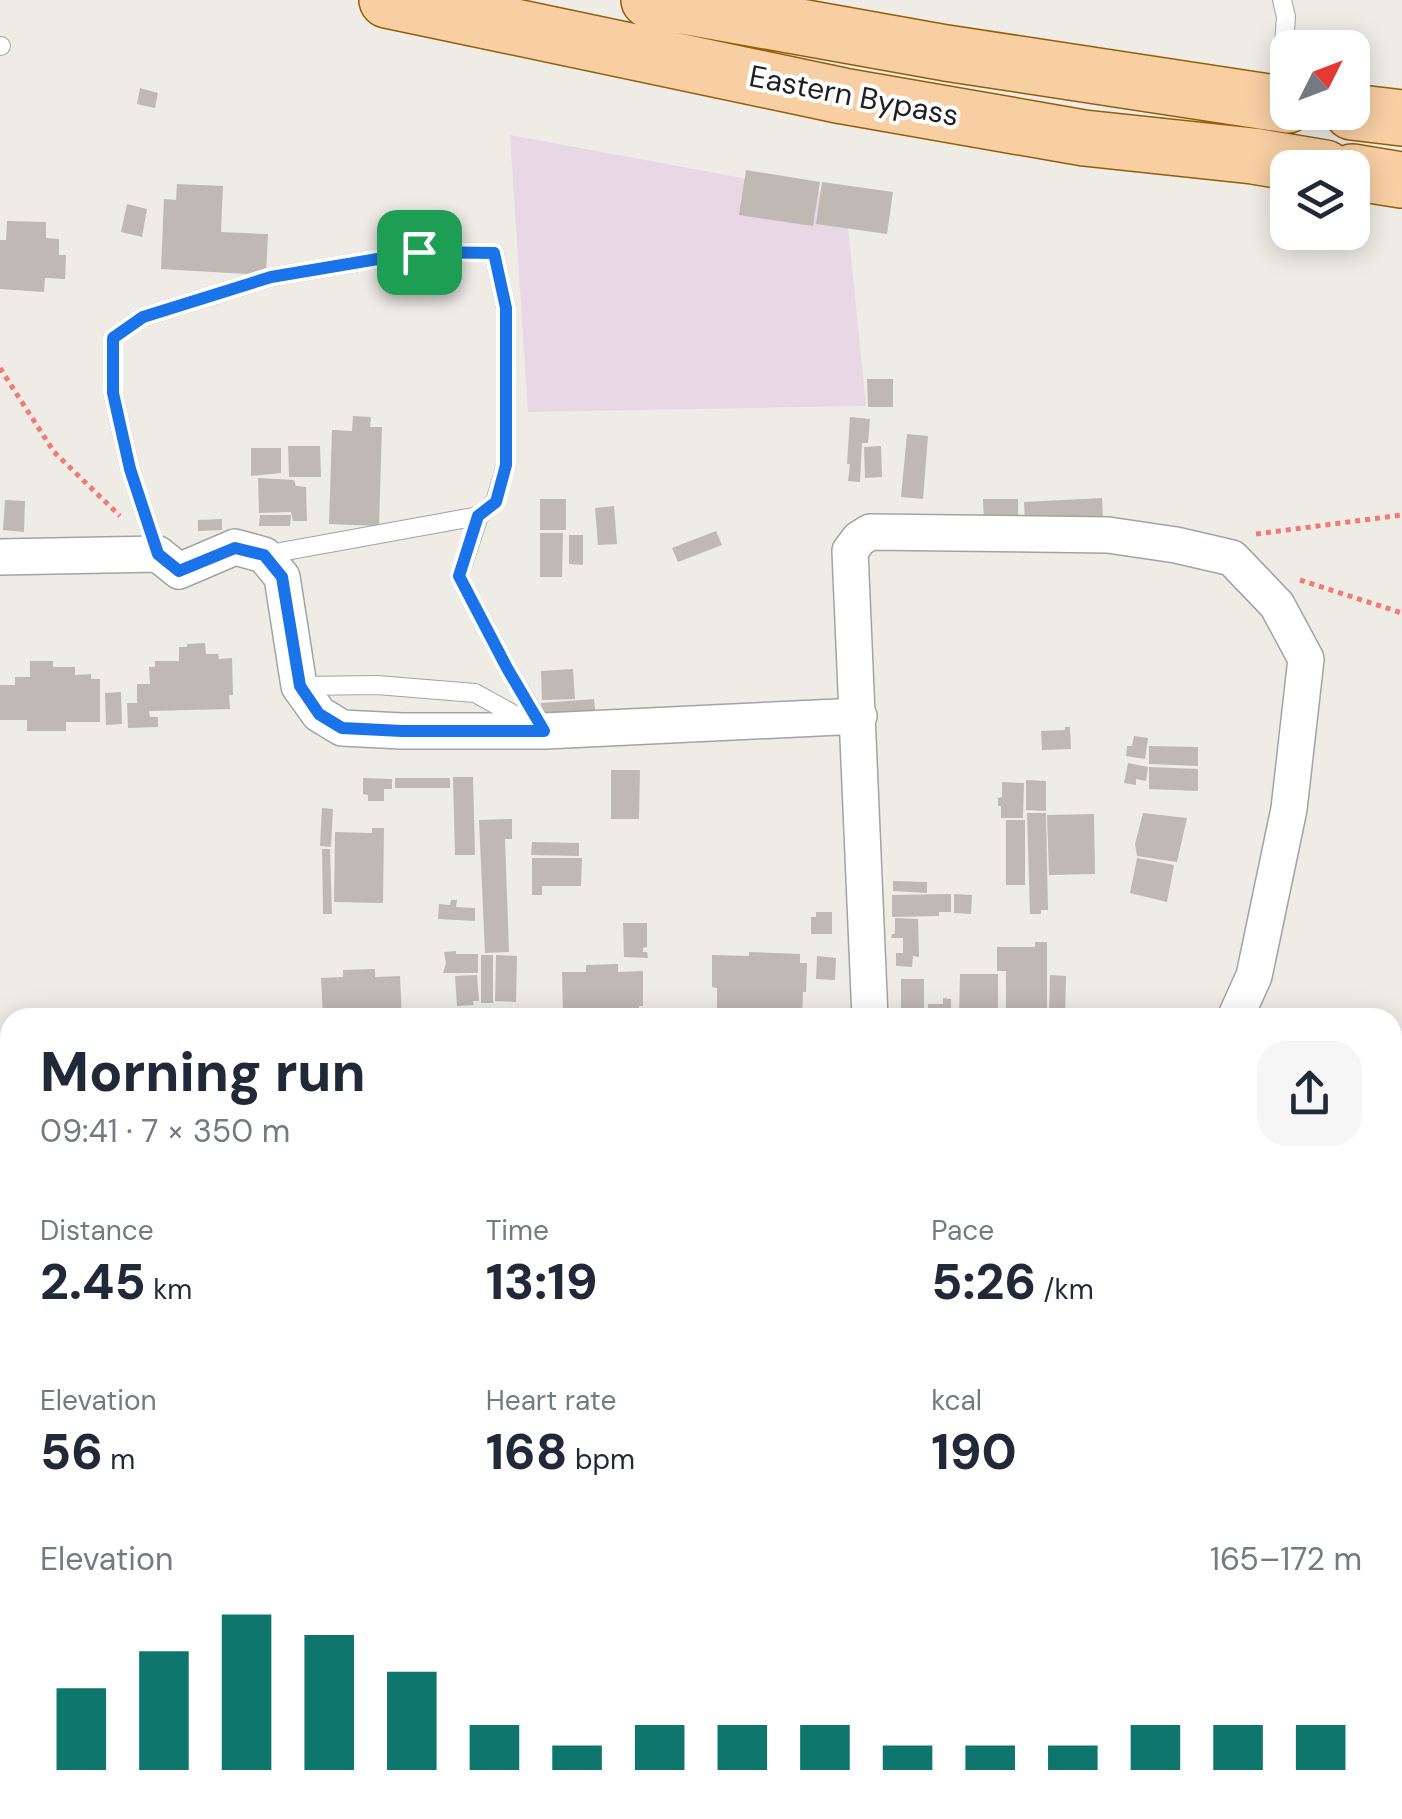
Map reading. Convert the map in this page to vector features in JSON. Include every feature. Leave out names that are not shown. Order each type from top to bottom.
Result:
[{"type":"main road","name":"Eastern Bypass","points":[[387,0],[880,102],[1084,138],[1270,159]]},
{"type":"main road","name":"Eastern Bypass","points":[[649,0],[946,53],[1270,102]]},
{"type":"main road","points":[[1370,114],[1402,118]]},
{"type":"main road","points":[[1370,175],[1402,180]]},
{"type":"street","points":[[870,1008],[850,551],[870,532],[1108,535],[1176,545],[1242,546],[1306,659],[1290,808],[1254,976],[1240,1008]]},
{"type":"street","points":[[0,557],[158,554],[179,571],[235,548],[264,555],[282,577],[300,686],[319,714],[342,728],[544,731],[858,716]]},
{"type":"lane","points":[[1282,0],[1286,30]]},
{"type":"lane","points":[[158,554],[130,469],[113,393],[113,338],[143,317],[271,277],[419,252],[494,253],[506,308],[506,465],[496,502],[478,516],[264,555]]},
{"type":"lane","points":[[478,516],[459,576],[544,731]]},
{"type":"path","points":[[0,368],[54,452],[158,554]]},
{"type":"path","points":[[1242,546],[1402,515]]},
{"type":"path","points":[[1242,546],[1402,612]]},
{"type":"shaded area","points":[[510,135],[845,197],[866,406],[528,412]]},
{"type":"building","points":[[140,88],[158,93],[155,108],[137,104]]},
{"type":"building","points":[[746,170],[820,182],[813,226],[739,215]]},
{"type":"building","points":[[822,182],[893,192],[887,234],[816,224]]},
{"type":"building","points":[[177,184],[223,186],[221,232],[268,234],[266,275],[161,269],[164,199],[176,200]]},
{"type":"building","points":[[127,204],[147,209],[142,237],[121,232]]},
{"type":"building","points":[[7,221],[46,222],[46,238],[59,239],[59,255],[66,255],[65,279],[45,278],[44,292],[0,289],[0,240],[6,240]]},
{"type":"building","points":[[867,379],[893,379],[893,407],[868,407]]},
{"type":"building","points":[[353,416],[371,417],[370,427],[382,427],[379,526],[329,524],[332,430],[352,431]]},
{"type":"building","points":[[850,417],[870,419],[868,443],[862,443],[860,482],[848,481]]},
{"type":"building","points":[[907,434],[928,436],[923,499],[901,497]]},
{"type":"building","points":[[288,446],[320,446],[321,477],[289,477]]},
{"type":"building","points":[[881,446],[882,477],[865,478],[864,447]]},
{"type":"building","points":[[251,448],[281,448],[281,473],[251,476]]},
{"type":"building","points":[[258,478],[294,480],[296,486],[306,487],[307,521],[293,521],[291,512],[259,513]]},
{"type":"building","points":[[1102,498],[1103,518],[1025,522],[1024,502]]},
{"type":"building","points":[[540,499],[566,499],[566,530],[540,530]]},
{"type":"building","points":[[983,499],[1018,499],[1018,523],[984,523]]},
{"type":"building","points":[[5,500],[25,501],[24,532],[3,530]]},
{"type":"building","points":[[614,506],[617,544],[598,545],[595,508]]},
{"type":"building","points":[[260,515],[291,515],[290,526],[259,526]]},
{"type":"building","points":[[222,519],[222,530],[198,531],[198,520]]},
{"type":"building","points":[[716,531],[722,545],[678,562],[672,548]]},
{"type":"building","points":[[540,533],[563,533],[562,577],[540,577]]},
{"type":"building","points":[[569,535],[583,535],[583,565],[569,564]]},
{"type":"building","points":[[205,643],[206,654],[232,658],[230,709],[149,711],[150,717],[158,717],[158,727],[128,728],[127,703],[137,703],[137,684],[150,684],[149,667],[155,667],[155,661],[179,661],[179,647]]},
{"type":"building","points":[[30,661],[53,661],[53,667],[75,667],[75,675],[91,674],[91,679],[100,679],[100,722],[66,722],[66,731],[27,731],[27,720],[0,720],[0,685],[15,685],[15,677],[30,677]]},
{"type":"building","points":[[573,669],[575,699],[542,700],[541,671]]},
{"type":"building","points":[[121,692],[122,724],[106,725],[105,693]]},
{"type":"building","points":[[594,699],[596,719],[543,721],[541,703]]},
{"type":"building","points":[[1070,727],[1071,749],[1042,750],[1041,731]]},
{"type":"building","points":[[1134,736],[1148,738],[1145,759],[1126,756]]},
{"type":"building","points":[[1149,746],[1198,747],[1198,766],[1149,764]]},
{"type":"building","points":[[1128,763],[1148,767],[1146,781],[1136,779],[1136,785],[1124,783]]},
{"type":"building","points":[[1149,767],[1198,769],[1198,791],[1149,789]]},
{"type":"building","points":[[611,770],[640,770],[639,819],[611,819]]},
{"type":"building","points":[[453,777],[473,777],[475,855],[455,855]]},
{"type":"building","points":[[363,778],[392,779],[392,789],[384,789],[384,801],[368,801],[368,795],[363,794]]},
{"type":"building","points":[[395,778],[450,778],[450,788],[395,788]]},
{"type":"building","points":[[1026,780],[1046,781],[1046,811],[1026,810]]},
{"type":"building","points":[[1002,782],[1024,783],[1023,818],[1001,818],[998,798],[1002,797]]},
{"type":"building","points":[[322,808],[333,809],[331,847],[320,846]]},
{"type":"building","points":[[1027,813],[1046,813],[1048,910],[1041,910],[1041,914],[1030,914]]},
{"type":"building","points":[[1143,813],[1187,818],[1177,862],[1137,856],[1135,844]]},
{"type":"building","points":[[1094,814],[1095,874],[1049,875],[1047,815]]},
{"type":"building","points":[[512,819],[512,839],[505,839],[509,952],[485,953],[479,820]]},
{"type":"building","points":[[1006,820],[1025,820],[1025,885],[1006,885]]},
{"type":"building","points":[[372,828],[384,828],[383,903],[334,902],[335,832],[372,833]]},
{"type":"building","points":[[532,842],[579,843],[579,856],[531,855]]},
{"type":"building","points":[[322,849],[330,849],[332,914],[323,914]]},
{"type":"building","points":[[532,858],[582,858],[581,886],[542,886],[542,895],[532,895]]},
{"type":"building","points":[[1137,858],[1174,865],[1167,902],[1130,893]]},
{"type":"building","points":[[893,881],[927,882],[927,893],[893,891]]},
{"type":"building","points":[[951,894],[951,912],[892,917],[892,895]]},
{"type":"building","points":[[954,894],[972,895],[971,914],[954,913]]},
{"type":"building","points":[[451,900],[457,900],[456,907],[475,908],[475,921],[438,919],[439,904],[450,905]]},
{"type":"building","points":[[816,912],[832,912],[832,934],[811,934],[811,917],[816,917]]},
{"type":"building","points":[[895,918],[918,919],[919,957],[913,956],[912,967],[896,966],[896,953],[903,953],[903,938],[891,938],[895,934]]},
{"type":"building","points":[[623,923],[647,923],[647,947],[643,952],[647,952],[648,958],[624,957]]},
{"type":"building","points":[[1035,942],[1047,942],[1047,1008],[1006,1008],[1006,971],[997,971],[997,947],[1035,947]]},
{"type":"building","points":[[444,952],[478,954],[478,973],[443,973]]},
{"type":"building","points":[[749,952],[800,954],[800,963],[807,963],[802,1008],[717,1008],[717,988],[712,987],[712,955],[749,956]]},
{"type":"building","points":[[481,955],[493,955],[493,1003],[481,1003]]},
{"type":"building","points":[[496,955],[517,956],[516,1002],[495,1001]]},
{"type":"building","points":[[817,956],[836,958],[835,980],[816,979]]},
{"type":"building","points":[[618,964],[618,972],[643,971],[643,1006],[563,1008],[562,972],[586,972],[586,965]]},
{"type":"building","points":[[375,969],[375,977],[400,976],[402,1008],[322,1008],[321,978],[343,977],[343,970]]},
{"type":"building","points":[[960,974],[998,974],[998,1008],[959,1008]]},
{"type":"building","points":[[477,975],[479,1001],[457,1006],[455,976]]},
{"type":"building","points":[[1050,975],[1066,976],[1065,1008],[1049,1008]]},
{"type":"building","points":[[901,979],[924,979],[924,1008],[901,1008]]},
{"type":"building","points":[[943,998],[951,999],[951,1008],[928,1008],[928,1004],[943,1004]]},
{"type":"route","points":[[419,252],[494,253],[506,308],[506,465],[496,502],[478,516],[459,576],[544,731],[342,728],[319,714],[300,686],[282,577],[264,555],[235,548],[179,571],[158,554],[130,469],[113,393],[113,338],[143,317],[271,277],[419,252]]}]
